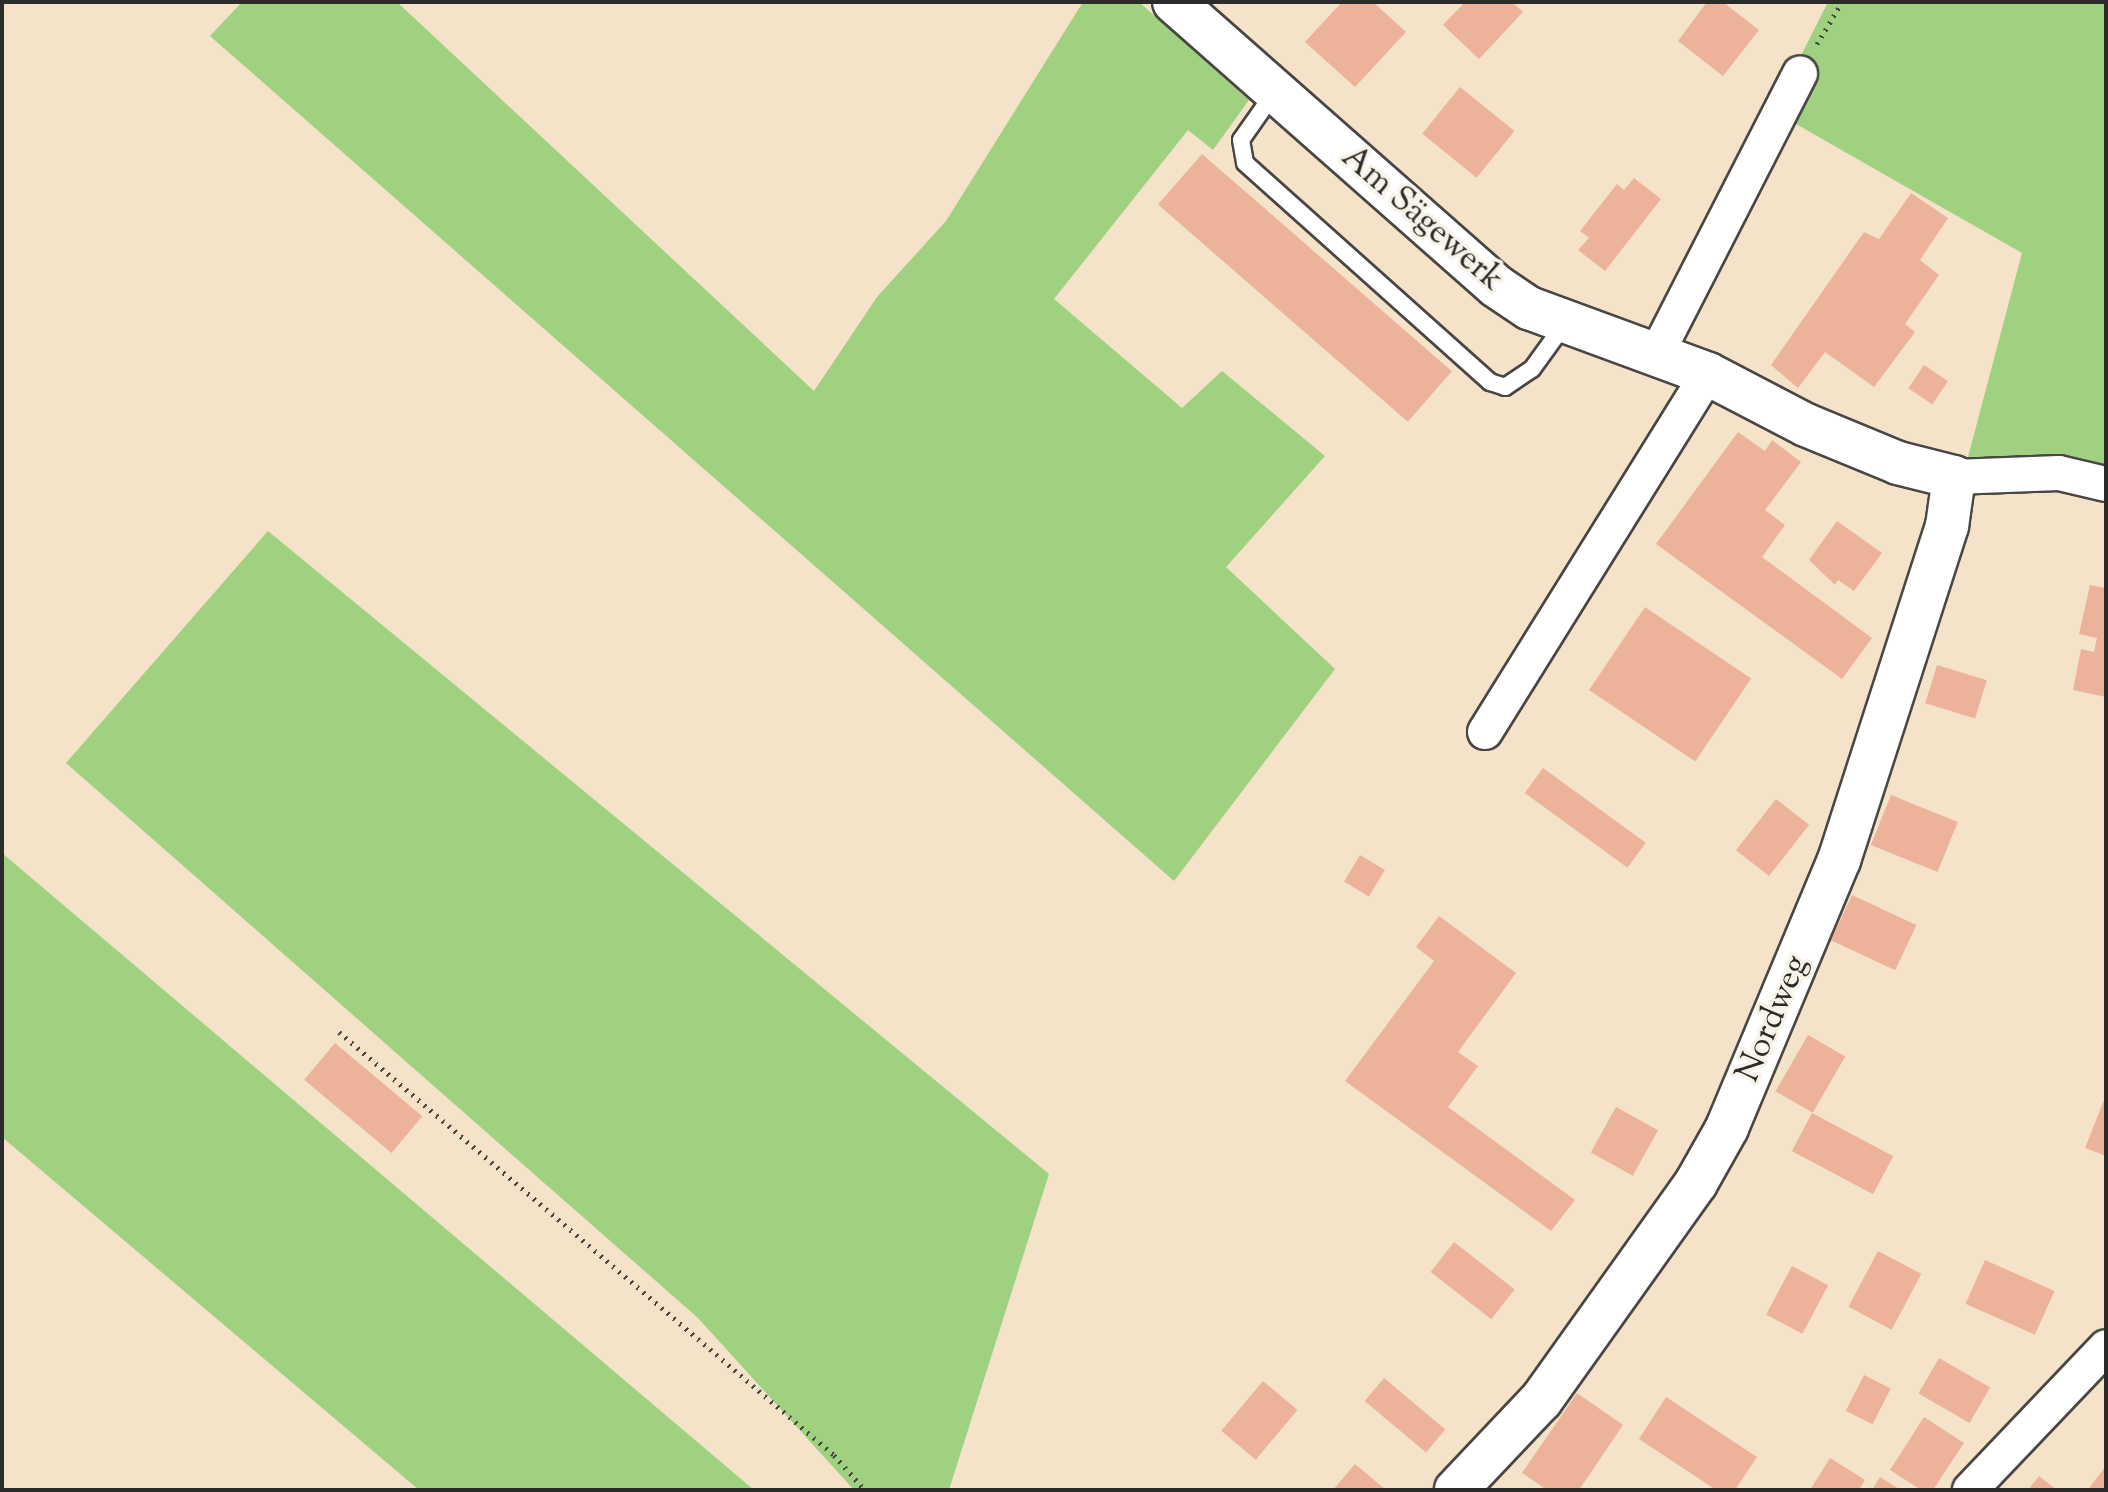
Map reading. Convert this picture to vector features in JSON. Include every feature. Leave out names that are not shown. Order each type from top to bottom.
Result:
[{"type":"street","name":"Am Sägewerk","points":[[1174,2],[1496,286],[1529,308],[1708,374],[1806,425],[1898,463],[1954,477],[2059,473],[2106,484]]},
{"type":"street","points":[[1657,353],[1800,73]]},
{"type":"street","points":[[1485,732],[1708,374]]},
{"type":"street","name":"Nordweg","points":[[1456,1490],[1541,1400],[1696,1183],[1727,1128],[1839,860],[1947,526],[1954,477]]},
{"type":"street","points":[[1970,1490],[2106,1347]]},
{"type":"lane","points":[[1276,91],[1241,140],[1245,163],[1490,382],[1505,387],[1532,369],[1567,321]]},
{"type":"path","points":[[1800,73],[1842,2]]},
{"type":"path","points":[[339,1032],[834,1455],[865,1490]]},
{"type":"green space","points":[[242,2],[397,2],[814,391],[877,297],[946,221],[1083,2],[1139,2],[1249,100],[1213,150],[1188,130],[1054,299],[1182,408],[1222,371],[1325,456],[1226,567],[1335,669],[1174,881],[210,36]]},
{"type":"green space","points":[[1828,2],[2106,2],[2106,467],[2059,457],[1968,457],[2022,253],[1773,111]]},
{"type":"green space","points":[[268,531],[1049,1174],[949,1490],[854,1490],[698,1318],[66,763]]},
{"type":"green space","points":[[2,853],[754,1490],[419,1490],[2,1137]]},
{"type":"building","points":[[1342,2],[1373,2],[1406,32],[1355,87],[1305,42]]},
{"type":"building","points":[[1465,2],[1512,2],[1523,12],[1479,59],[1443,25]]},
{"type":"building","points":[[1707,2],[1723,2],[1759,30],[1723,76],[1678,41]]},
{"type":"building","points":[[1460,87],[1514,131],[1477,178],[1422,134]]},
{"type":"building","points":[[1202,154],[1452,371],[1408,422],[1158,205]]},
{"type":"building","points":[[1634,178],[1661,199],[1605,271],[1578,250],[1589,238],[1580,231],[1617,184],[1624,190]]},
{"type":"building","points":[[1911,193],[1948,218],[1920,260],[1939,275],[1905,324],[1915,332],[1874,387],[1825,352],[1798,388],[1771,365],[1864,232],[1879,239]]},
{"type":"building","points":[[1924,365],[1948,381],[1932,404],[1908,388]]},
{"type":"building","points":[[1738,432],[1765,451],[1772,440],[1801,462],[1765,510],[1785,525],[1762,557],[1872,638],[1842,679],[1656,544]]},
{"type":"building","points":[[1837,521],[1882,553],[1854,591],[1838,580],[1835,585],[1809,560]]},
{"type":"building","points":[[2090,585],[2106,588],[2106,697],[2073,690],[2081,649],[2094,652],[2097,638],[2079,634]]},
{"type":"building","points":[[1645,607],[1751,679],[1695,761],[1589,690]]},
{"type":"building","points":[[1937,665],[1987,680],[1975,718],[1925,703]]},
{"type":"building","points":[[1543,768],[1646,843],[1628,868],[1525,793]]},
{"type":"building","points":[[1891,795],[1958,822],[1938,872],[1871,845]]},
{"type":"building","points":[[1776,799],[1809,825],[1769,876],[1736,850]]},
{"type":"building","points":[[1360,855],[1385,870],[1369,897],[1344,882]]},
{"type":"building","points":[[1852,895],[1916,925],[1895,970],[1831,940]]},
{"type":"building","points":[[1439,916],[1516,973],[1458,1052],[1478,1066],[1448,1107],[1575,1200],[1551,1231],[1345,1081],[1434,961],[1416,947]]},
{"type":"building","points":[[1808,1035],[1845,1056],[1813,1113],[1776,1091]]},
{"type":"building","points":[[335,1043],[422,1116],[391,1153],[304,1080]]},
{"type":"building","points":[[2106,1095],[2106,1156],[2085,1148]]},
{"type":"building","points":[[1616,1107],[1658,1130],[1633,1176],[1591,1152]]},
{"type":"building","points":[[1812,1113],[1893,1156],[1873,1194],[1792,1151]]},
{"type":"building","points":[[1454,1242],[1515,1289],[1491,1319],[1431,1272]]},
{"type":"building","points":[[1878,1251],[1921,1274],[1892,1330],[1848,1307]]},
{"type":"building","points":[[1985,1260],[2054,1291],[2035,1335],[1965,1304]]},
{"type":"building","points":[[1792,1266],[1828,1285],[1802,1334],[1766,1315]]},
{"type":"building","points":[[1939,1358],[1990,1388],[1970,1423],[1918,1394]]},
{"type":"building","points":[[1864,1375],[1891,1389],[1873,1424],[1846,1411]]},
{"type":"building","points":[[1384,1378],[1445,1429],[1426,1452],[1365,1401]]},
{"type":"building","points":[[1263,1381],[1297,1410],[1256,1460],[1221,1431]]},
{"type":"building","points":[[1577,1393],[1623,1425],[1579,1490],[1547,1490],[1522,1473]]},
{"type":"building","points":[[1666,1397],[1757,1457],[1735,1490],[1716,1490],[1639,1439]]},
{"type":"building","points":[[1924,1417],[1964,1443],[1933,1490],[1921,1490],[1890,1470]]},
{"type":"building","points":[[1830,1458],[1865,1480],[1859,1490],[1810,1490]]},
{"type":"building","points":[[1355,1464],[1386,1490],[1333,1490]]},
{"type":"building","points":[[2106,1466],[2106,1490],[2091,1490],[2090,1487]]},
{"type":"building","points":[[2039,1476],[2057,1490],[2028,1490]]},
{"type":"building","points":[[1880,1477],[1901,1490],[1872,1490]]}]
